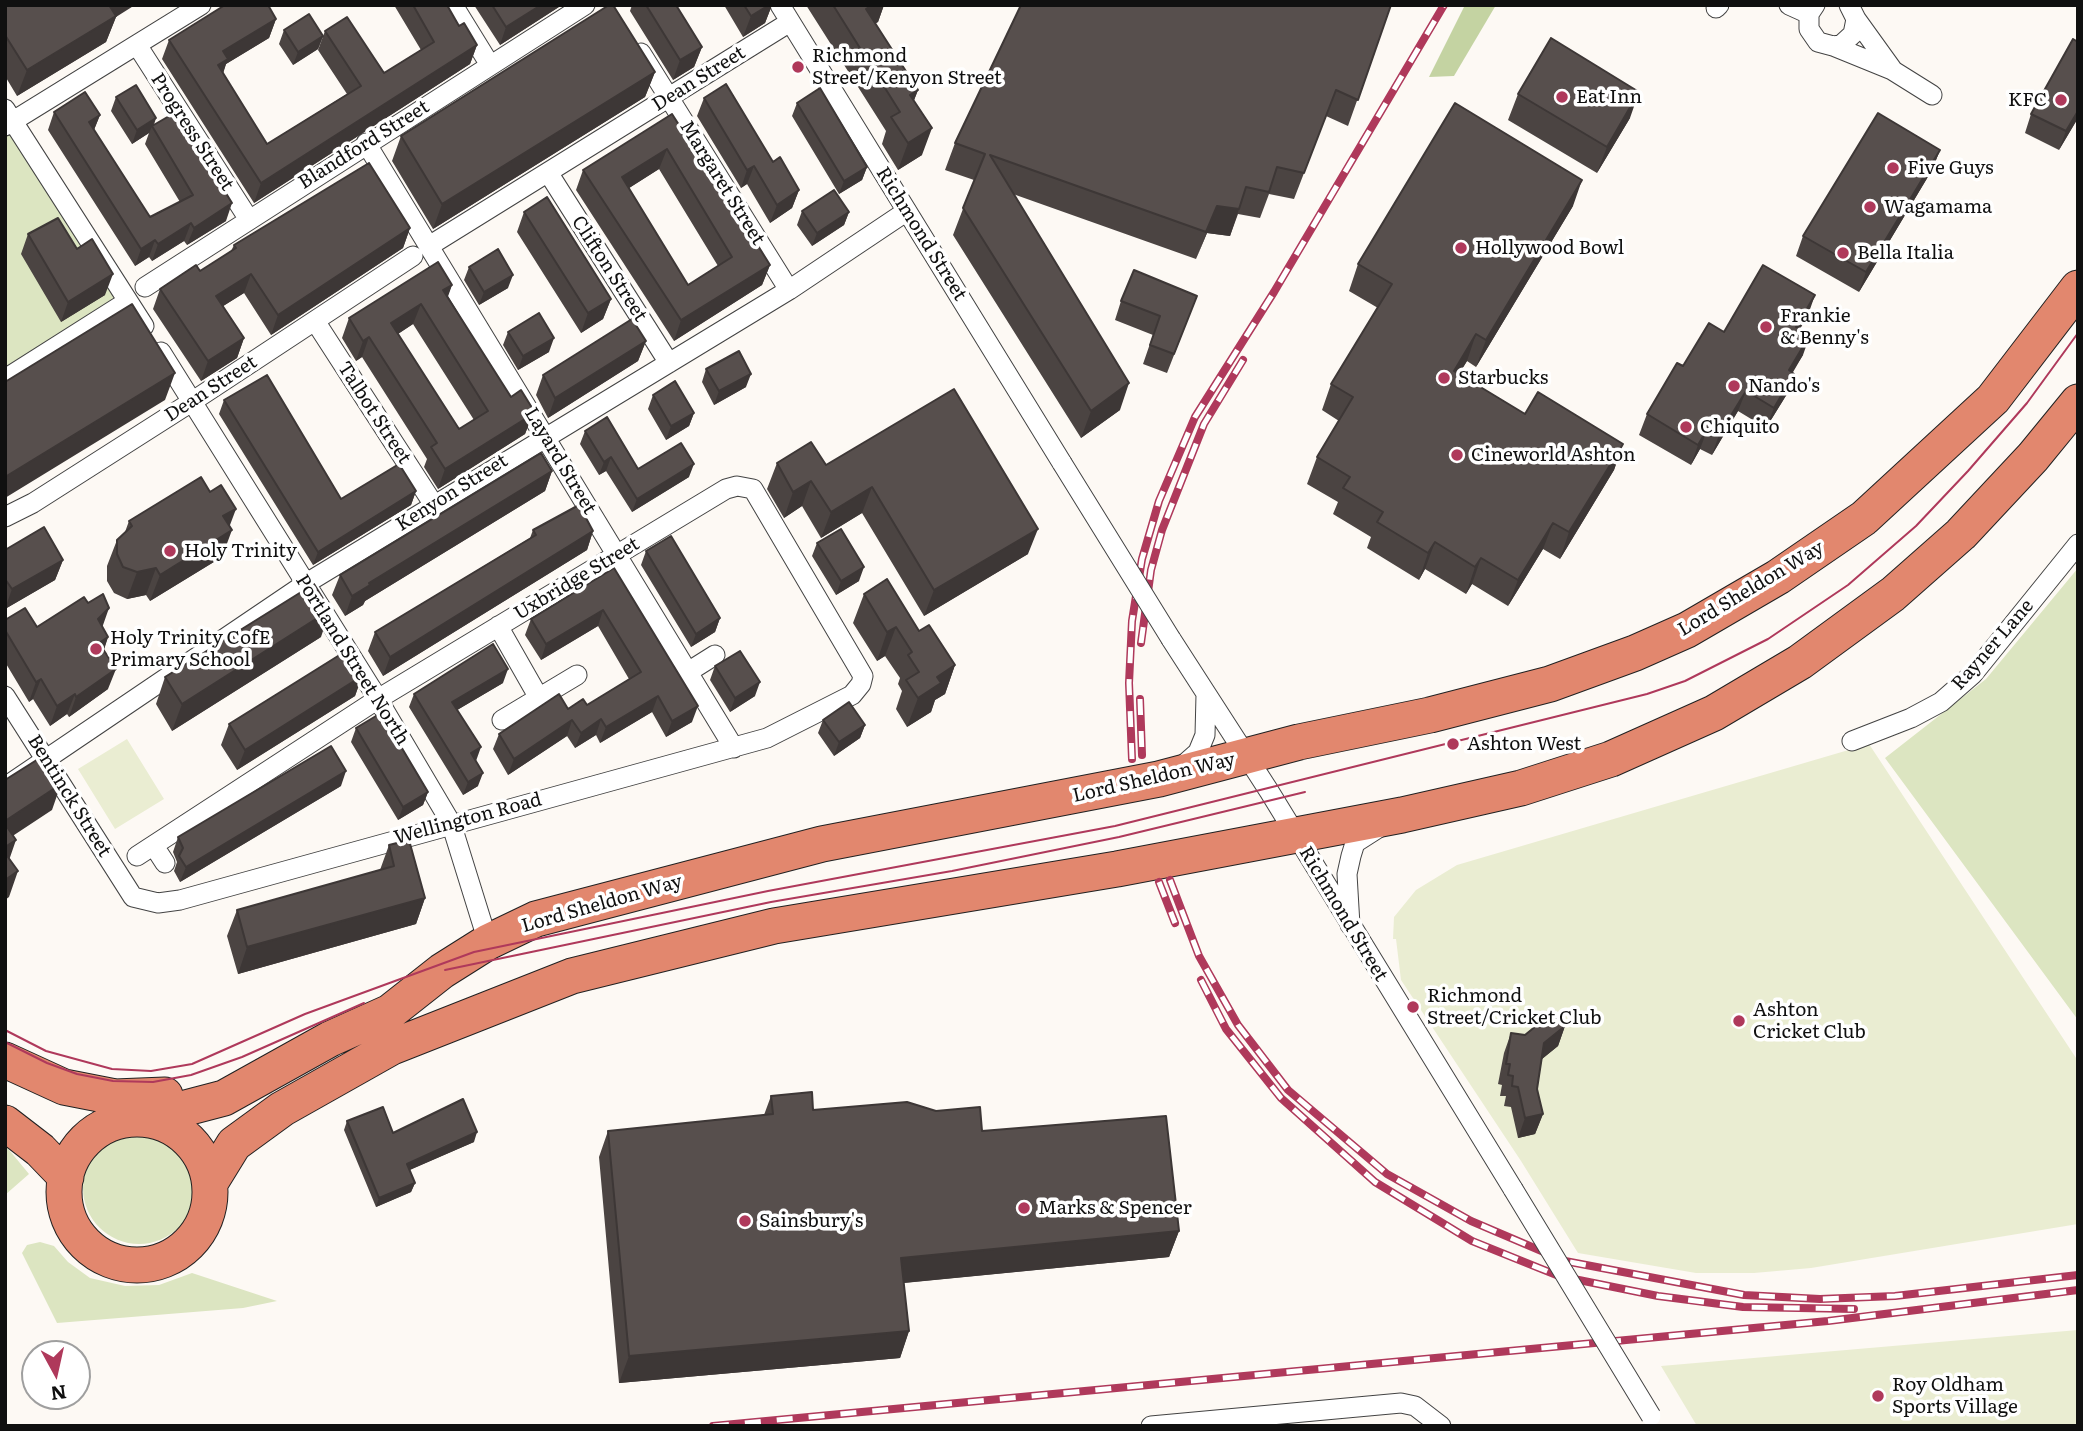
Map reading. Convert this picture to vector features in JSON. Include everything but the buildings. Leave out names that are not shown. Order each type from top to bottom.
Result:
[{"type":"highway","name":"Lord Sheldon Way","points":[[5,1075],[66,1106],[135,1119],[224,1098],[330,1039],[390,1012],[442,971],[488,942],[536,919],[822,844],[1159,779],[1299,742],[1430,715],[1539,687],[1605,664],[1687,630],[1778,577],[1864,518],[1993,399],[2078,288]]},
{"type":"highway","points":[[210,1183],[234,1144],[282,1109],[392,1047],[572,976],[774,926],[1117,869],[1402,815],[1521,788],[1611,759],[1714,713],[1800,662],[1893,594],[1961,534],[2033,457],[2078,402]]},
{"type":"highway","points":[[5,1060],[64,1087],[115,1097],[158,1097],[210,1087],[330,1039]]},
{"type":"highway","points":[[135,1119],[164,1124],[189,1140],[200,1154],[210,1183],[209,1210],[191,1242],[174,1256],[140,1266],[109,1260],[81,1239],[66,1209],[66,1177],[74,1156],[88,1138],[106,1126],[135,1119]]},
{"type":"highway","points":[[5,1123],[40,1150],[66,1177]]},
{"type":"street","points":[[8,119],[201,5]]},
{"type":"street","points":[[453,5],[490,65]]},
{"type":"street","name":"Blandford Street","points":[[145,287],[248,218],[585,5]]},
{"type":"street","points":[[1789,5],[1812,10],[1808,22],[1812,36],[1825,45],[1833,46],[1841,45],[1853,34],[1855,12]]},
{"type":"street","points":[[1855,12],[1892,70]]},
{"type":"street","name":"Dean Street","points":[[5,517],[33,503],[421,251],[549,174],[669,97],[785,14]]},
{"type":"street","name":"Richmond Street","points":[[785,14],[1171,639],[1247,757],[1654,1421]]},
{"type":"street","name":"Margaret Street","points":[[632,39],[789,290]]},
{"type":"street","name":"Progress Street","points":[[137,45],[248,218]]},
{"type":"street","points":[[1833,46],[1892,70],[1933,95]]},
{"type":"street","name":"Portland Street North","points":[[8,119],[193,401],[378,699],[451,823],[488,942]]},
{"type":"street","name":"Layard Street","points":[[366,143],[421,251],[545,437],[734,748]]},
{"type":"street","name":"Clifton Street","points":[[549,174],[669,363]]},
{"type":"street","name":"Kenyon Street","points":[[5,787],[305,584],[789,290],[906,211]]},
{"type":"street","points":[[5,379],[128,301]]},
{"type":"street","name":"Talbot Street","points":[[315,321],[434,505]]},
{"type":"street","name":"Uxbridge Street","points":[[165,863],[145,851],[378,699],[726,489],[737,486],[753,489],[863,676],[861,684],[852,695],[800,723]]},
{"type":"street","name":"Rayner Lane","points":[[1852,741],[1912,718],[1941,702],[1973,674],[2078,544]]},
{"type":"street","points":[[498,626],[539,698]]},
{"type":"street","points":[[688,672],[715,655]]},
{"type":"street","points":[[502,720],[577,675]]},
{"type":"street","points":[[1159,779],[1198,752],[1205,735],[1206,694]]},
{"type":"street","name":"Bentinck Street","points":[[5,696],[133,897]]},
{"type":"street","name":"Wellington Road","points":[[133,897],[158,903],[180,900],[451,823],[734,748],[800,723]]},
{"type":"street","points":[[1350,926],[1347,874],[1355,843],[1402,815]]},
{"type":"street","points":[[1151,1426],[1401,1403],[1415,1406],[1441,1426]]},
{"type":"green space","points":[[1465,5],[1496,5],[1454,76],[1429,77]]},
{"type":"green space","points":[[16,126],[121,299],[5,370],[5,133]]},
{"type":"green space","points":[[2078,568],[2078,1020],[1885,758],[1986,679]]},
{"type":"green space","points":[[127,739],[164,799],[115,829],[78,769]]},
{"type":"green space","name":"Ashton Cricket Club","points":[[1869,744],[2078,1061],[2078,1224],[1811,1268],[1754,1273],[1696,1273],[1578,1253],[1521,1161],[1401,980],[1396,939],[1393,939],[1394,917],[1416,890],[1457,865]]},
{"type":"green space","points":[[139,1132],[160,1137],[178,1149],[190,1167],[195,1188],[190,1209],[178,1227],[160,1239],[139,1244],[118,1239],[100,1227],[88,1209],[83,1188],[88,1167],[100,1149],[118,1137]]},
{"type":"green space","points":[[5,1145],[29,1174],[5,1195]]},
{"type":"green space","points":[[40,1242],[54,1246],[68,1262],[90,1278],[125,1286],[159,1285],[192,1273],[277,1301],[243,1308],[57,1323],[22,1253],[27,1245]]},
{"type":"green space","name":"Roy Oldham Sports Village","points":[[2078,1330],[2078,1426],[1697,1426],[1661,1366]]},
{"type":"tram line","points":[[5,1030],[46,1051],[112,1069],[151,1071],[192,1064],[305,1014],[474,952],[768,891],[1115,826],[1647,694],[1685,681],[1768,639],[1848,585],[1916,526],[1968,471],[2027,403],[2078,333]]},
{"type":"tram line","points":[[445,970],[771,902],[952,871],[1119,837],[1305,792]]},
{"type":"tram line","points":[[5,1042],[47,1063],[77,1074],[113,1081],[153,1082],[191,1075],[242,1057],[364,1003]]},
{"type":"railway","points":[[1132,759],[1129,683],[1132,621],[1142,559],[1159,501],[1195,417],[1274,292],[1444,5]]},
{"type":"railway","points":[[1141,643],[1151,570],[1162,530],[1204,424],[1243,360]]},
{"type":"railway","points":[[1140,699],[1142,755]]},
{"type":"railway","points":[[1170,880],[1199,956],[1238,1025],[1288,1090],[1387,1174],[1471,1221],[1565,1261],[1744,1295],[1820,1299],[1895,1296],[2078,1275]]},
{"type":"railway","points":[[1159,882],[1175,923]]},
{"type":"railway","points":[[1201,980],[1226,1029],[1281,1098],[1375,1182],[1472,1241],[1559,1276],[1658,1296],[1743,1307],[1854,1309]]},
{"type":"railway","points":[[713,1426],[1828,1321],[2078,1290]]},
{"type":"place","name":"Richmond Street/Kenyon Street","points":[[798,67]]},
{"type":"place","name":"Eat Inn","points":[[1562,97]]},
{"type":"place","name":"KFC","points":[[2061,100]]},
{"type":"place","name":"Five Guys","points":[[1893,168]]},
{"type":"place","name":"Wagamama","points":[[1870,207]]},
{"type":"place","name":"Hollywood Bowl","points":[[1461,248]]},
{"type":"place","name":"Bella Italia","points":[[1843,253]]},
{"type":"place","name":"Frankie & Benny's","points":[[1766,327]]},
{"type":"place","name":"Starbucks","points":[[1444,378]]},
{"type":"place","name":"Nando's","points":[[1734,386]]},
{"type":"place","name":"Chiquito","points":[[1686,427]]},
{"type":"place","name":"Cineworld Ashton","points":[[1457,455]]},
{"type":"place","name":"Holy Trinity","points":[[170,551]]},
{"type":"place","name":"Holy Trinity CofE Primary School","points":[[96,649]]},
{"type":"place","name":"Ashton West","points":[[1453,744]]},
{"type":"place","name":"Richmond Street/Cricket Club","points":[[1413,1007]]},
{"type":"place","name":"Ashton Cricket Club","points":[[1739,1021]]},
{"type":"place","name":"Marks & Spencer","points":[[1024,1208]]},
{"type":"place","name":"Sainsbury's","points":[[745,1221]]},
{"type":"place","name":"Roy Oldham Sports Village","points":[[1878,1396]]}]
